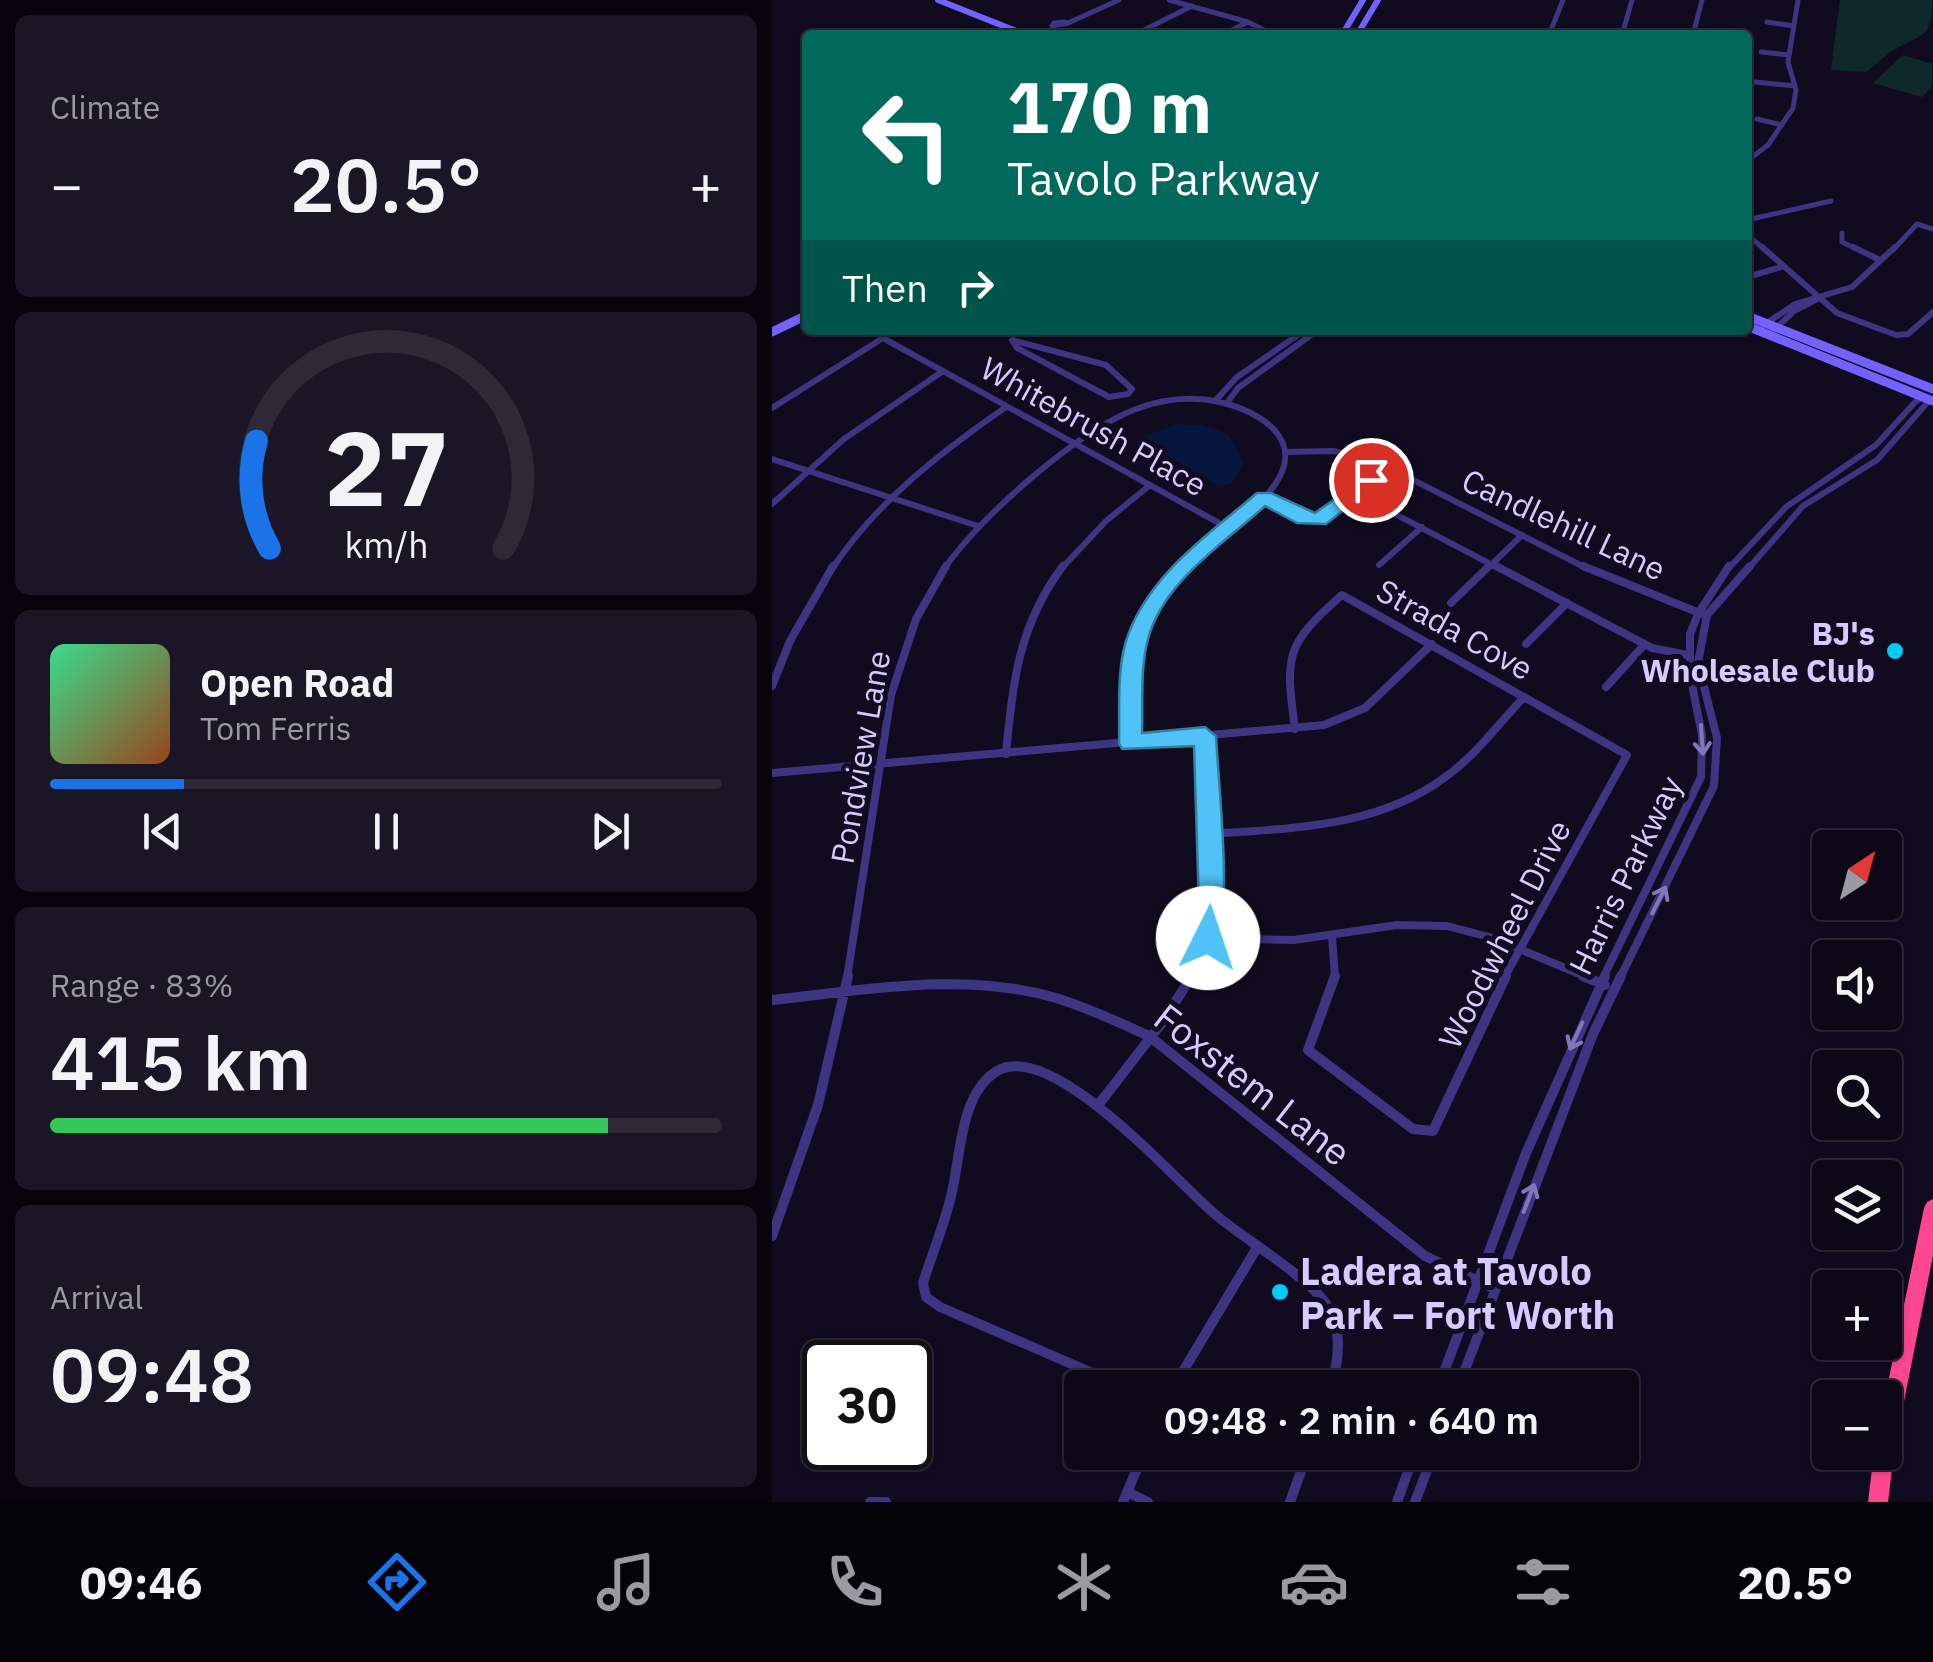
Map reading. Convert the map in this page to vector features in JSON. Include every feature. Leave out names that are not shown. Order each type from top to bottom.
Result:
[{"type":"highway","points":[[1898,1380],[1932,1208]]},
{"type":"highway","points":[[1878,1502],[1882,1470]]},
{"type":"main road","points":[[938,0],[1013,30]]},
{"type":"main road","points":[[1345,30],[1363,0]]},
{"type":"main road","points":[[1360,30],[1378,0]]},
{"type":"main road","points":[[772,332],[802,317]]},
{"type":"main road","points":[[1752,320],[1928,399]]},
{"type":"main road","points":[[1752,326],[1762,327]]},
{"type":"main road","points":[[1773,332],[1932,388]]},
{"type":"main road","name":"Harris Parkway","points":[[1928,399],[1932,388]]},
{"type":"street","points":[[1068,23],[1119,0]]},
{"type":"street","points":[[1169,0],[1264,30]]},
{"type":"street","points":[[1551,30],[1562,0]]},
{"type":"street","points":[[1623,30],[1632,0]]},
{"type":"street","points":[[1694,30],[1702,0]]},
{"type":"street","points":[[1752,159],[1758,156],[1792,108],[1794,86],[1789,55],[1798,0]]},
{"type":"street","points":[[1144,30],[1192,6]]},
{"type":"street","points":[[1232,30],[1248,22]]},
{"type":"street","points":[[1767,22],[1794,26]]},
{"type":"street","points":[[1761,52],[1789,55]]},
{"type":"street","points":[[1754,82],[1794,86]]},
{"type":"street","points":[[1757,119],[1782,125]]},
{"type":"street","points":[[1752,219],[1831,202]]},
{"type":"street","points":[[1773,332],[1794,311],[1842,292],[1917,224],[1932,229]]},
{"type":"street","points":[[1842,233],[1842,242],[1880,260]]},
{"type":"street","points":[[1752,239],[1837,314],[1896,335],[1908,334],[1932,312]]},
{"type":"street","points":[[1752,275],[1781,267]]},
{"type":"street","points":[[1762,327],[1787,306],[1807,298],[1817,299]]},
{"type":"street","points":[[1012,340],[1014,335]]},
{"type":"street","points":[[1216,400],[1237,378],[1301,335]]},
{"type":"street","points":[[1228,403],[1238,388],[1302,335]]},
{"type":"street","name":"Whitebrush Place","points":[[772,408],[883,338],[1228,528]]},
{"type":"street","points":[[1012,340],[1106,364],[1132,389],[1128,394],[1109,398],[1017,348],[1012,340]]},
{"type":"street","points":[[772,504],[867,421],[943,371]]},
{"type":"street","points":[[1128,394],[1143,406]]},
{"type":"street","name":"Pondview Lane","points":[[772,1236],[803,1154],[830,1063],[891,695],[910,630],[940,574],[978,526],[1026,482],[1122,414],[1143,406],[1182,399],[1228,403],[1270,424],[1286,452]]},
{"type":"street","name":"Harris Parkway","points":[[1444,1370],[1527,1148],[1650,878],[1692,803],[1701,774],[1702,727],[1688,679],[1687,655],[1703,614],[1776,526],[1880,451],[1928,399]]},
{"type":"street","points":[[772,686],[793,632],[826,573],[889,498],[929,461],[1006,407]]},
{"type":"street","name":"Candlehill Lane","points":[[1286,452],[1333,451],[1364,457],[1598,574],[1703,614]]},
{"type":"street","points":[[1130,743],[1133,662],[1144,620],[1172,577],[1277,483],[1286,452]]},
{"type":"street","points":[[772,459],[978,526]]},
{"type":"street","points":[[1264,498],[1314,520],[1324,518],[1371,480]]},
{"type":"street","points":[[1006,754],[1017,658],[1040,598],[1081,542],[1150,485]]},
{"type":"street","points":[[1355,492],[1645,644],[1687,655]]},
{"type":"street","points":[[1379,565],[1422,528]]},
{"type":"street","points":[[1450,603],[1522,535]]},
{"type":"street","name":"Strada Cove","points":[[1295,728],[1287,668],[1290,648],[1307,624],[1342,595],[1627,755]]},
{"type":"street","points":[[1526,644],[1567,603]]},
{"type":"street","name":"Harris Parkway","points":[[1465,1370],[1568,1094],[1614,989],[1714,786],[1717,738],[1698,663],[1703,614]]},
{"type":"street","points":[[772,773],[1324,726],[1354,715],[1432,644]]},
{"type":"street","points":[[1606,687],[1645,644]]},
{"type":"street","points":[[1209,834],[1334,823],[1384,812],[1421,795],[1451,773],[1524,697]]},
{"type":"street","points":[[1099,1104],[1189,982],[1208,938],[1211,906],[1205,736]]},
{"type":"street","name":"Woodwheel Drive","points":[[1332,936],[1335,982],[1308,1050],[1413,1129],[1433,1131],[1518,949],[1627,755]]},
{"type":"street","points":[[1208,938],[1282,941],[1332,936],[1378,925],[1423,924],[1475,932],[1614,989]]},
{"type":"street","name":"Foxstem Lane","points":[[772,1000],[956,982],[1008,986],[1108,1014],[1149,1036],[1425,1256],[1495,1289]]},
{"type":"street","points":[[1086,1370],[940,1307],[926,1297],[923,1284],[980,1090],[995,1072],[1012,1066],[1028,1068],[1074,1088],[1099,1104],[1199,1201],[1323,1299],[1334,1316],[1340,1338],[1335,1370]]},
{"type":"street","points":[[1184,1370],[1258,1246]]},
{"type":"street","points":[[1136,1470],[1125,1497],[1148,1502]]},
{"type":"street","points":[[1290,1502],[1302,1470]]},
{"type":"street","points":[[1398,1502],[1409,1470]]},
{"type":"street","points":[[1415,1502],[1427,1470]]},
{"type":"street","points":[[870,1502],[886,1502]]},
{"type":"green space","points":[[1840,0],[1932,0],[1932,13],[1923,34],[1892,51],[1866,72],[1831,70]]},
{"type":"green space","points":[[1903,55],[1932,64],[1932,86],[1922,97],[1873,83]]},
{"type":"water","points":[[1176,424],[1202,425],[1228,434],[1244,463],[1232,483],[1218,486],[1146,444],[1143,437]]},
{"type":"place","name":"BJ's Wholesale Club","points":[[1895,651]]},
{"type":"place","name":"Ladera at Tavolo Park – Fort Worth","points":[[1280,1292]]},
{"type":"route","points":[[1208,938],[1211,906],[1205,736],[1130,743],[1138,634],[1172,577],[1264,498],[1309,520],[1320,520],[1371,480]]}]
